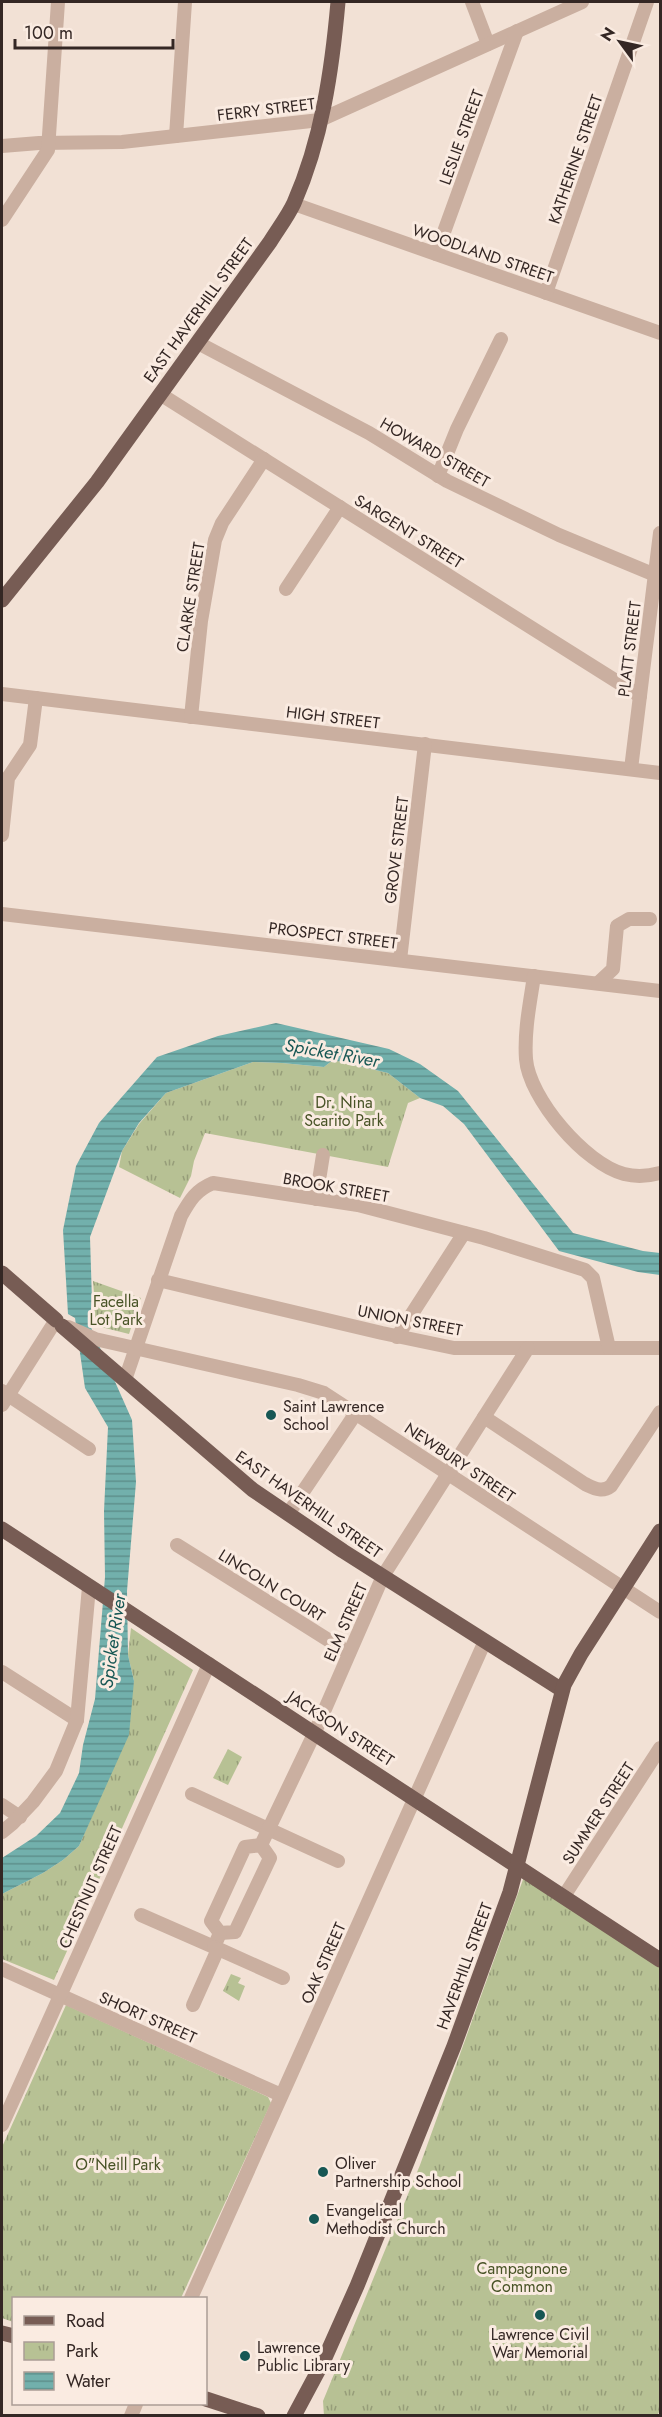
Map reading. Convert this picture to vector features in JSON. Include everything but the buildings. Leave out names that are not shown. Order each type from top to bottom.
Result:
[{"type":"main road","name":"EAST HAVERHILL STREET","points":[[2,600],[97,482],[270,242],[294,204],[320,120],[328,85],[338,2]]},
{"type":"main road","name":"EAST HAVERHILL STREET","points":[[2,1273],[240,1481],[383,1576],[562,1690]]},
{"type":"main road","name":"JACKSON STREET","points":[[2,1529],[416,1798],[660,1960]]},
{"type":"main road","name":"HAVERHILL STREET","points":[[294,2415],[324,2360],[357,2286],[454,2046],[510,1892],[562,1690],[581,1654],[660,1531]]},
{"type":"main road","points":[[207,2399],[258,2415]]},
{"type":"street","points":[[2,220],[48,150],[57,2]]},
{"type":"street","points":[[176,136],[185,2]]},
{"type":"street","points":[[472,2],[488,44]]},
{"type":"street","name":"FERRY STREET","points":[[2,146],[122,142],[320,120],[582,2]]},
{"type":"street","name":"KATHERINE STREET","points":[[546,293],[647,2]]},
{"type":"street","name":"LESLIE STREET","points":[[436,254],[516,30]]},
{"type":"street","name":"WOODLAND STREET","points":[[294,204],[660,333]]},
{"type":"street","points":[[438,476],[457,429],[501,339]]},
{"type":"street","name":"HOWARD STREET","points":[[198,343],[369,433],[438,476],[559,535],[658,576]]},
{"type":"street","name":"SARGENT STREET","points":[[160,394],[640,696]]},
{"type":"street","name":"CLARKE STREET","points":[[191,717],[201,621],[214,540],[222,523],[264,459]]},
{"type":"street","points":[[286,589],[340,507]]},
{"type":"street","name":"PLATT STREET","points":[[631,769],[658,576],[660,533]]},
{"type":"street","name":"HIGH STREET","points":[[2,694],[660,773]]},
{"type":"street","points":[[2,835],[8,778],[32,740],[36,698]]},
{"type":"street","name":"GROVE STREET","points":[[400,960],[425,744]]},
{"type":"street","name":"PROSPECT STREET","points":[[2,914],[660,991]]},
{"type":"street","points":[[598,984],[613,969],[617,926],[629,919],[650,919]]},
{"type":"street","points":[[534,976],[526,1029],[526,1059],[533,1087],[577,1143],[607,1166],[624,1174],[647,1177],[660,1173]]},
{"type":"street","points":[[316,1199],[323,1155]]},
{"type":"street","name":"BROOK STREET","points":[[121,1377],[181,1216],[192,1196],[200,1188],[213,1183],[358,1205],[464,1233],[585,1270],[592,1278],[609,1348]]},
{"type":"street","points":[[397,1337],[464,1233]]},
{"type":"street","name":"UNION STREET","points":[[159,1280],[397,1337],[454,1348],[660,1348]]},
{"type":"street","points":[[60,1324],[4,1397],[89,1449]]},
{"type":"street","name":"NEWBURY STREET","points":[[60,1324],[95,1339],[298,1385],[324,1393],[660,1612]]},
{"type":"street","name":"ELM STREET","points":[[261,1845],[315,1732],[383,1576],[528,1348]]},
{"type":"street","points":[[484,1417],[585,1484],[599,1490],[607,1490],[660,1412]]},
{"type":"street","points":[[288,1514],[356,1413]]},
{"type":"street","name":"LINCOLN COURT","points":[[177,1545],[350,1653]]},
{"type":"street","points":[[2,1832],[20,1817],[56,1771],[77,1720],[92,1589]]},
{"type":"street","name":"OAK STREET","points":[[191,2297],[485,1641]]},
{"type":"street","name":"CHESTNUT STREET","points":[[2,2125],[209,1664]]},
{"type":"street","points":[[2,1672],[77,1720]]},
{"type":"street","name":"SUMMER STREET","points":[[564,1896],[660,1748]]},
{"type":"street","points":[[192,1794],[338,1861]]},
{"type":"street","points":[[2,1805],[20,1817]]},
{"type":"street","points":[[261,1845],[270,1858],[235,1932],[220,1933],[211,1921],[245,1847],[261,1845]]},
{"type":"street","points":[[141,1915],[283,1978]]},
{"type":"street","points":[[193,2005],[220,1933]]},
{"type":"street","name":"SHORT STREET","points":[[2,1969],[281,2095]]},
{"type":"green space","name":"Dr. Nina Scarito Park","points":[[333,1060],[388,1073],[420,1098],[408,1103],[388,1167],[205,1133],[191,1176],[180,1198],[119,1167],[122,1151],[139,1124],[166,1093],[253,1062],[324,1067]]},
{"type":"green space","name":"Facella Lot Park","points":[[93,1281],[141,1298],[129,1334],[93,1325],[95,1306]]},
{"type":"green space","points":[[131,1628],[193,1670],[54,1980],[2,1959],[2,1894],[43,1873],[79,1846],[116,1760],[134,1681],[128,1655]]},
{"type":"green space","points":[[228,1749],[242,1757],[228,1785],[213,1778]]},
{"type":"green space","name":"Campagnone Common","points":[[525,1874],[660,1964],[660,2410],[657,2416],[324,2416],[323,2401],[420,2165]]},
{"type":"green space","points":[[231,1974],[241,1978],[238,1983],[245,1986],[239,2001],[223,1991]]},
{"type":"green space","name":"O\"Neill Park","points":[[66,2005],[268,2097],[271,2103],[181,2297],[12,2297],[12,2322],[2,2318],[2,2147]]},
{"type":"water","name":"Spicket River","points":[[276,1023],[389,1049],[420,1064],[458,1091],[573,1233],[643,1251],[660,1253],[660,1275],[638,1272],[559,1251],[464,1124],[443,1106],[420,1098],[388,1073],[333,1060],[324,1067],[253,1062],[166,1093],[139,1123],[122,1151],[90,1237],[92,1301],[89,1323],[132,1420],[136,1482],[127,1591],[128,1655],[134,1681],[129,1735],[79,1846],[43,1873],[2,1894],[2,1858],[36,1836],[60,1813],[79,1773],[83,1745],[95,1699],[105,1577],[104,1511],[108,1427],[85,1388],[75,1318],[68,1314],[63,1230],[76,1166],[99,1123],[157,1057],[218,1036]]},
{"type":"place","name":"Saint Lawrence School","points":[[271,1415]]},
{"type":"place","name":"Oliver Partnership School","points":[[323,2172]]},
{"type":"place","name":"Evangelical Methodist Church","points":[[314,2219]]},
{"type":"place","name":"Lawrence Civil War Memorial","points":[[540,2315]]},
{"type":"place","name":"Lawrence Public Library","points":[[245,2356]]}]
